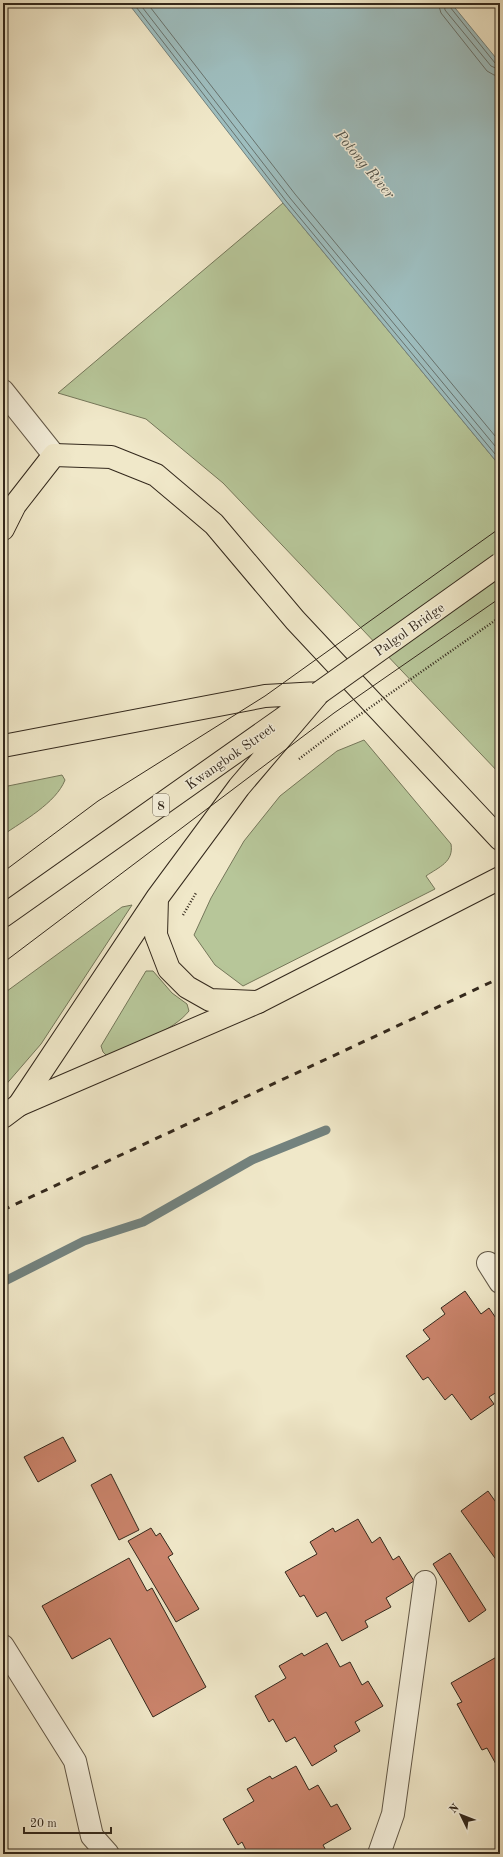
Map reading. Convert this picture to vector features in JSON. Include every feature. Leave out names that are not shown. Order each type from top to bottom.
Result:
[{"type":"main road","points":[[3,529],[15,505],[54,455],[111,457],[156,475],[214,524],[295,620],[500,838]]},
{"type":"main road","name":"Palgol Bridge","points":[[319,693],[500,564]]},
{"type":"main road","points":[[3,746],[265,696],[319,693]]},
{"type":"main road","points":[[11,1111],[157,898],[239,787],[319,693]]},
{"type":"main road","name":"Kwangbok Street","points":[[3,916],[319,693]]},
{"type":"main road","points":[[11,1111],[258,1002],[500,878]]},
{"type":"main road","points":[[157,898],[156,934],[169,969],[187,987],[210,1000],[258,1002]]},
{"type":"street","points":[[3,391],[54,455]]},
{"type":"street","points":[[488,1263],[500,1282]]},
{"type":"street","points":[[379,1854],[393,1814],[425,1582]]},
{"type":"street","points":[[3,1646],[75,1761],[92,1836],[108,1854]]},
{"type":"path","points":[[296,762],[332,734],[500,616]]},
{"type":"path","points":[[182,918],[196,892]]},
{"type":"green space","points":[[283,203],[500,466],[500,774],[223,483],[146,419],[58,393]]},
{"type":"green space","points":[[364,740],[451,844],[448,860],[426,876],[435,889],[243,986],[215,965],[194,935],[211,898],[244,841],[280,796],[337,751]]},
{"type":"green space","points":[[62,775],[65,780],[61,788],[47,804],[3,835],[3,787]]},
{"type":"green space","points":[[132,905],[41,1044],[3,1088],[3,994],[122,907]]},
{"type":"green space","points":[[146,971],[153,971],[172,993],[187,1004],[189,1011],[174,1025],[164,1031],[114,1055],[107,1056],[103,1052],[101,1046]]},
{"type":"water","name":"Potong River","points":[[128,3],[451,3],[500,63],[500,466],[283,203]]},
{"type":"building","points":[[465,1291],[481,1314],[489,1308],[500,1324],[500,1390],[489,1397],[494,1404],[471,1420],[452,1394],[445,1400],[428,1377],[423,1380],[406,1356],[430,1339],[423,1330],[445,1314],[441,1308]]},
{"type":"building","points":[[63,1437],[76,1461],[38,1482],[24,1457]]},
{"type":"building","points":[[111,1474],[139,1530],[119,1540],[91,1485]]},
{"type":"building","points":[[488,1491],[500,1508],[500,1565],[461,1511]]},
{"type":"building","points":[[358,1519],[372,1543],[380,1537],[393,1560],[399,1556],[414,1581],[386,1598],[391,1607],[365,1621],[368,1627],[342,1641],[326,1612],[317,1617],[304,1595],[300,1597],[285,1572],[317,1554],[310,1542],[333,1528],[335,1532]]},
{"type":"building","points":[[151,1528],[156,1536],[160,1533],[173,1554],[168,1557],[199,1609],[176,1622],[128,1541]]},
{"type":"building","points":[[450,1553],[486,1610],[469,1622],[433,1564]]},
{"type":"building","points":[[129,1558],[147,1591],[152,1588],[206,1687],[153,1717],[110,1638],[72,1659],[42,1606]]},
{"type":"building","points":[[327,1643],[340,1667],[350,1662],[362,1685],[368,1681],[383,1706],[355,1722],[360,1731],[334,1746],[337,1751],[312,1766],[295,1737],[286,1742],[273,1719],[269,1722],[255,1696],[286,1678],[279,1666],[302,1653],[304,1656]]},
{"type":"building","points":[[500,1655],[500,1765],[497,1766],[487,1748],[482,1750],[457,1704],[462,1702],[451,1683]]},
{"type":"building","points":[[296,1766],[309,1790],[318,1785],[331,1807],[337,1804],[351,1829],[323,1845],[328,1854],[248,1854],[242,1842],[238,1845],[223,1819],[254,1801],[247,1789],[270,1776],[272,1779]]},
{"type":"waterway","points":[[3,1282],[84,1241],[143,1222],[252,1160],[326,1130]]},
{"type":"tram line","points":[[3,872],[98,801],[265,696],[500,528]]},
{"type":"tram line","points":[[3,963],[334,713],[500,598]]},
{"type":"railway","points":[[3,1210],[500,978]]}]
